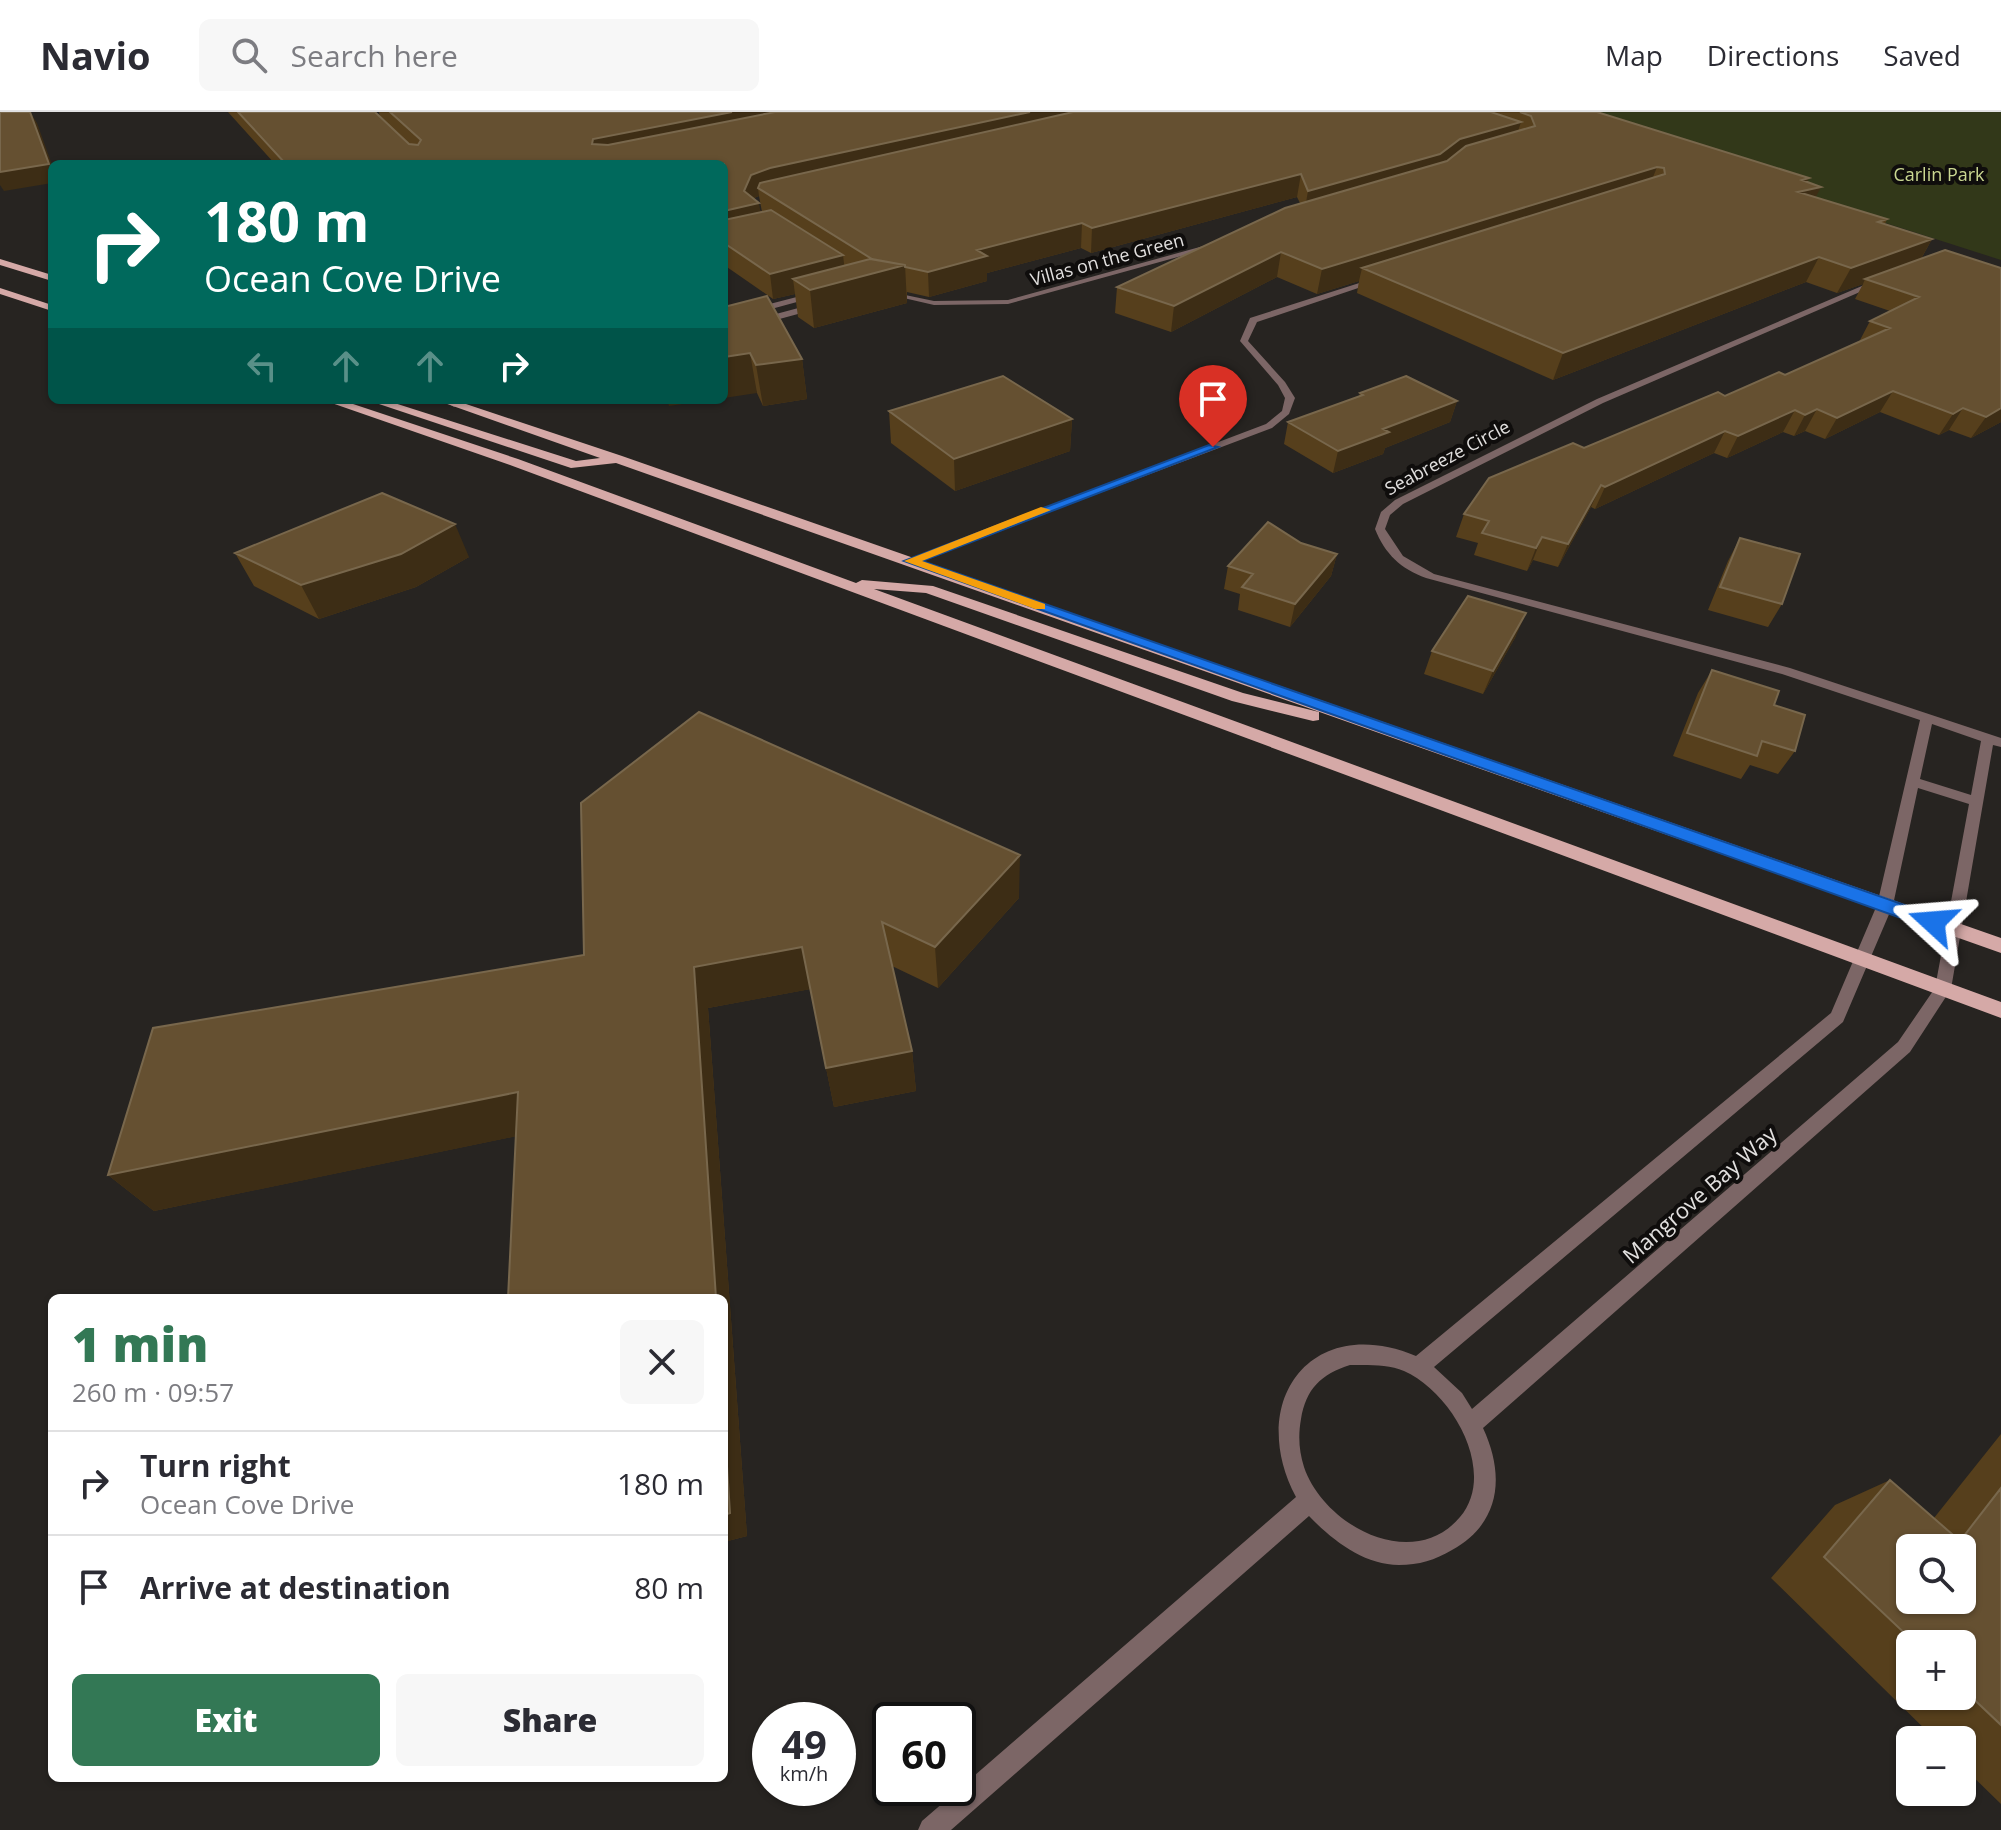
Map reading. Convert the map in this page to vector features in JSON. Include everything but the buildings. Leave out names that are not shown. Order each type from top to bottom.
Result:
[{"type":"main road","points":[[0,262],[48,277]]},
{"type":"main road","points":[[0,273],[48,277]]},
{"type":"main road","points":[[0,291],[48,307]]},
{"type":"main road","points":[[341,404],[514,462],[2001,1010]]},
{"type":"main road","points":[[385,404],[575,465],[620,459]]},
{"type":"main road","points":[[454,404],[620,459],[2001,946]]},
{"type":"main road","points":[[844,584],[928,589],[1238,697],[1422,743]]},
{"type":"street","name":"Villas on the Green","points":[[873,291],[934,303],[1008,302],[1227,242]]},
{"type":"street","points":[[910,561],[1269,426],[1286,412],[1290,398],[1282,384],[1244,341],[1253,320],[1389,277]]},
{"type":"street","name":"Seabreeze Circle","points":[[1886,280],[1600,401],[1399,502],[1385,514],[1380,529],[1392,554],[1408,567],[1430,576],[1786,671],[1994,740],[1977,802],[1943,989]]},
{"type":"street","points":[[728,318],[829,290]]},
{"type":"street","points":[[728,330],[828,303]]},
{"type":"street","points":[[1865,959],[1885,905],[1927,718]]},
{"type":"street","points":[[1913,782],[1977,802]]},
{"type":"street","name":"Mangrove Bay Way","points":[[1418,1367],[1837,1017],[1865,959]]},
{"type":"street","name":"Mangrove Bay Way","points":[[1472,1423],[1904,1047],[1943,989]]},
{"type":"street","points":[[1350,1355],[1383,1355],[1418,1367],[1448,1391],[1472,1423],[1484,1460],[1483,1496],[1468,1527],[1448,1545],[1421,1555],[1390,1554],[1359,1544],[1332,1527],[1309,1501],[1294,1473],[1287,1443],[1289,1414],[1297,1390],[1319,1366],[1350,1355]]},
{"type":"street","points":[[931,1830],[1309,1501]]},
{"type":"green space","name":"Carlin Park","points":[[1540,112],[2001,112],[2001,260]]},
{"type":"slow traffic","points":[[1040,607],[910,561],[1045,510]]},
{"type":"route","points":[[1213,447],[910,561],[1933,922]]}]
